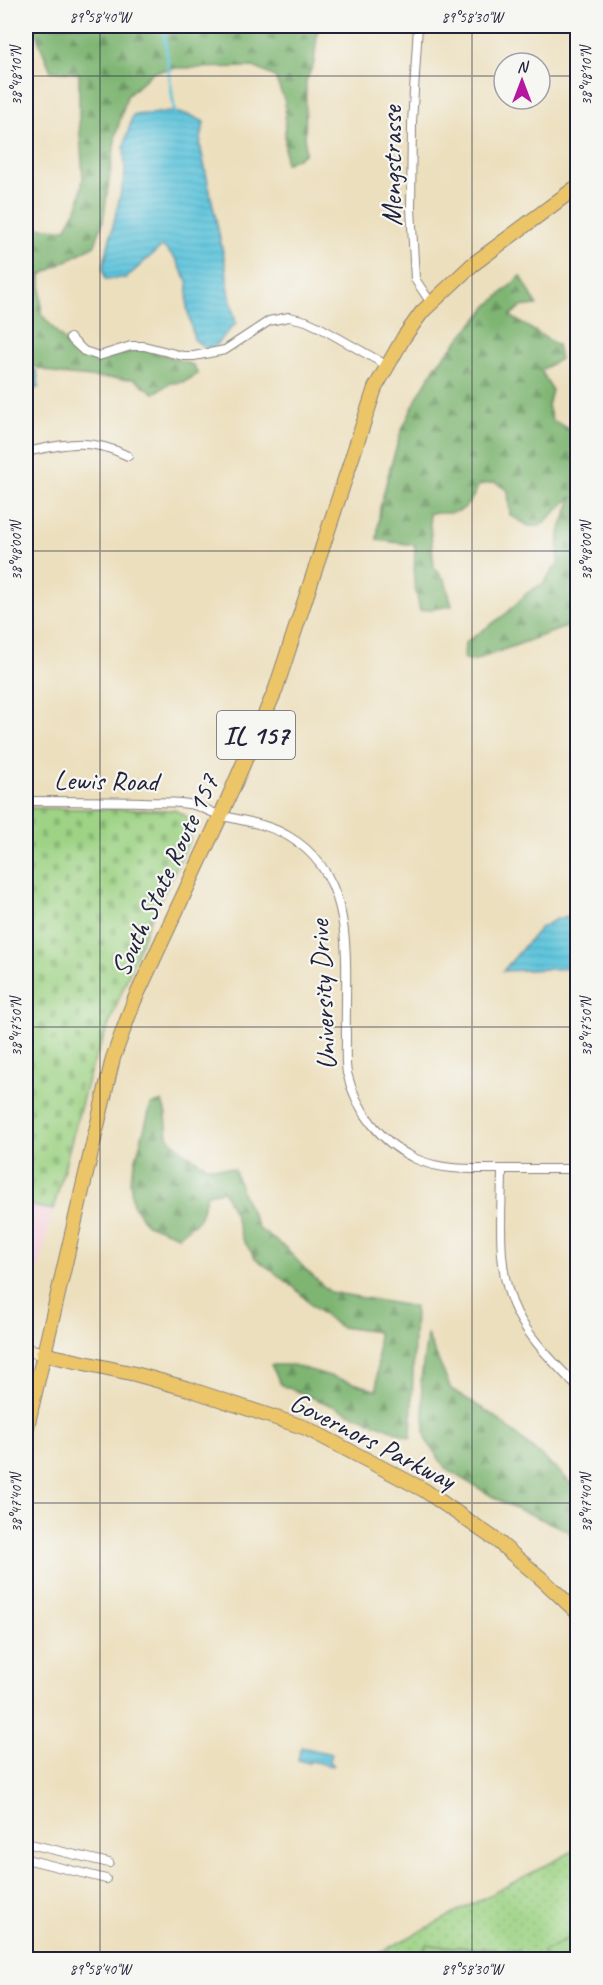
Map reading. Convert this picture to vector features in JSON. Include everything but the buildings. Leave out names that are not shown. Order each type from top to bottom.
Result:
[{"type":"main road","name":"South State Route 157","points":[[26,1431],[113,1058],[134,1000],[276,691],[375,388],[404,337],[430,303],[472,265],[578,186]]},
{"type":"main road","points":[[26,1349],[43,1354]]},
{"type":"main road","name":"Governors Parkway","points":[[43,1354],[135,1374],[189,1389],[306,1428],[424,1490],[496,1540],[578,1613]]},
{"type":"street","name":"Mengstrasse","points":[[418,26],[412,123],[411,208],[415,279],[430,303]]},
{"type":"street","points":[[70,338],[84,351],[99,356],[131,346],[144,346],[183,356],[194,356],[225,350],[269,321],[289,316],[319,327],[388,366]]},
{"type":"street","points":[[26,452],[80,443],[110,447],[128,456]]},
{"type":"street","name":"Lewis Road","points":[[26,801],[166,803],[196,806],[220,815]]},
{"type":"street","name":"University Drive","points":[[220,815],[245,820],[287,835],[304,848],[329,876],[343,918],[347,1072],[355,1096],[366,1117],[381,1135],[395,1147],[417,1159],[448,1168],[578,1169]]},
{"type":"street","points":[[502,1169],[502,1262],[510,1299],[527,1330],[578,1388]]},
{"type":"street","points":[[26,1843],[109,1863]]},
{"type":"street","points":[[26,1859],[106,1879]]},
{"type":"shaded area","points":[[26,1205],[53,1210],[26,1320]]},
{"type":"green space","points":[[34,26],[318,26],[314,63],[306,81],[305,154],[285,164],[285,102],[275,77],[254,67],[176,68],[153,72],[127,96],[116,134],[103,221],[95,245],[41,275],[41,314],[79,353],[92,358],[105,358],[132,351],[151,351],[193,365],[198,374],[184,382],[171,383],[154,393],[134,379],[58,374],[26,364],[26,233],[30,227],[65,229],[79,204],[83,178],[79,121],[79,73],[51,71]]},
{"type":"green space","points":[[574,26],[578,26],[577,102],[573,98],[571,85]]},
{"type":"green space","points":[[521,276],[537,305],[520,307],[510,316],[557,345],[560,359],[541,370],[552,390],[548,406],[552,420],[569,429],[577,430],[577,623],[473,661],[464,659],[465,643],[507,613],[527,593],[544,583],[558,563],[559,534],[573,496],[540,526],[529,526],[510,515],[508,491],[495,482],[479,485],[470,502],[460,510],[448,513],[429,513],[434,567],[445,580],[452,606],[420,611],[414,582],[415,545],[377,540],[380,508],[401,432],[435,367],[489,305]]},
{"type":"green space","points":[[26,808],[175,810],[189,818],[190,840],[148,925],[89,1075],[53,1210],[26,1205]]},
{"type":"green space","points":[[162,1101],[168,1137],[186,1154],[206,1166],[234,1169],[259,1229],[285,1247],[330,1292],[415,1307],[411,1438],[281,1385],[271,1365],[293,1365],[377,1390],[378,1332],[340,1327],[255,1258],[242,1238],[234,1213],[223,1191],[207,1194],[199,1220],[178,1236],[146,1224],[133,1205],[130,1180],[151,1105]]},
{"type":"green space","points":[[427,1335],[451,1389],[493,1415],[560,1472],[577,1490],[577,1543],[567,1530],[506,1504],[447,1470],[426,1440],[421,1379]]},
{"type":"green space","points":[[577,1849],[577,1946],[576,1935],[543,1952],[549,1960],[519,1959],[519,1951],[426,1945],[426,1954],[507,1959],[377,1960],[375,1955]]},
{"type":"green space","points":[[576,1934],[577,1959],[544,1957],[543,1952]]},
{"type":"green space","points":[[426,1944],[519,1951],[519,1959],[425,1954]]},
{"type":"water","points":[[172,112],[190,115],[204,122],[200,145],[236,323],[215,346],[205,348],[194,339],[187,307],[188,283],[175,258],[162,246],[126,278],[105,279],[103,268],[125,175],[124,146],[133,115]]},
{"type":"water","points":[[35,370],[39,387],[33,390],[28,375],[30,371]]},
{"type":"water","points":[[577,914],[577,968],[503,971],[540,928],[557,919]]},
{"type":"water","points":[[301,1747],[332,1754],[329,1762],[333,1764],[332,1766],[298,1760]]},
{"type":"waterway","points":[[163,26],[175,116]]}]
